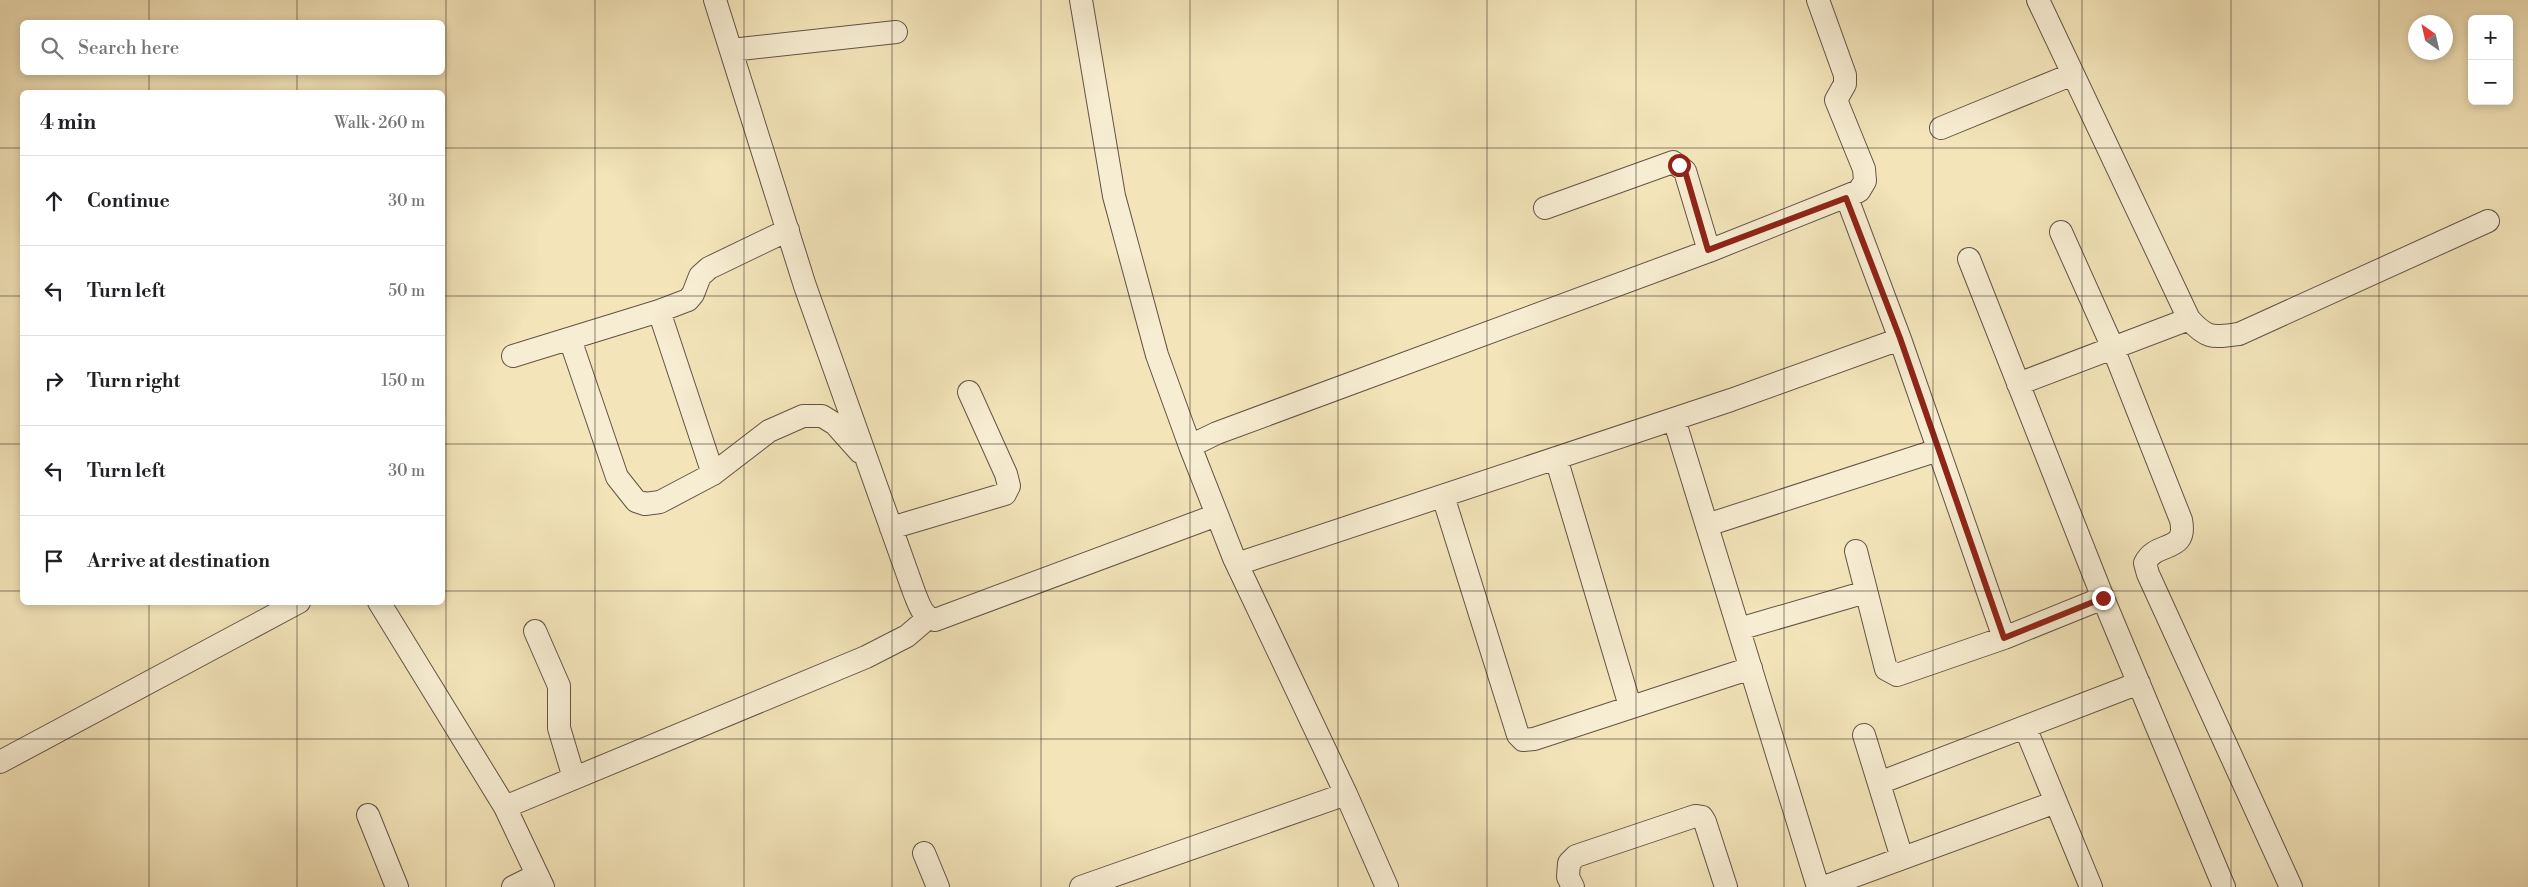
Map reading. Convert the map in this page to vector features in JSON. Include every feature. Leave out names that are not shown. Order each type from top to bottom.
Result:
[{"type":"street","points":[[715,0],[788,230],[867,460],[922,611],[928,618],[935,620],[1217,515]]},
{"type":"street","points":[[1081,0],[1114,196],[1157,355],[1190,446],[1237,564],[1346,794],[1387,887]]},
{"type":"street","points":[[1190,446],[1217,433],[1846,198],[1859,191],[1865,181],[1864,169],[1836,100],[1845,84],[1845,75],[1818,0]]},
{"type":"street","points":[[2038,0],[2189,319],[2202,334],[2218,337],[2239,334],[2488,221]]},
{"type":"street","points":[[731,50],[896,32]]},
{"type":"street","points":[[1941,128],[2073,74]]},
{"type":"street","points":[[1545,208],[1673,162],[1685,171],[1708,250]]},
{"type":"street","points":[[1846,198],[1900,338],[2004,638]]},
{"type":"street","points":[[513,356],[659,311],[688,300],[693,294],[700,276],[709,268],[788,230]]},
{"type":"street","points":[[2061,232],[2113,348],[2181,520],[2184,532],[2180,540],[2148,557],[2145,563],[2148,574],[2291,887]]},
{"type":"street","points":[[1969,259],[2103,598],[2224,887]]},
{"type":"street","points":[[659,311],[713,474]]},
{"type":"street","points":[[2018,384],[2189,319]]},
{"type":"street","points":[[1237,564],[1674,419],[1900,338]]},
{"type":"street","points":[[570,339],[617,477],[636,501],[645,504],[660,502],[713,474],[769,431],[803,416],[822,416],[835,424],[867,460]]},
{"type":"street","points":[[891,528],[1005,494],[1009,486],[1006,474],[969,392]]},
{"type":"street","points":[[1674,419],[1818,887]]},
{"type":"street","points":[[1707,525],[1938,450]]},
{"type":"street","points":[[1556,458],[1630,706]]},
{"type":"street","points":[[1443,496],[1518,735],[1523,740],[1534,739],[1630,706],[1751,668]]},
{"type":"street","points":[[1856,551],[1886,669],[1897,675],[2004,638],[2103,598]]},
{"type":"street","points":[[1739,629],[1866,592]]},
{"type":"street","points":[[0,762],[294,605]]},
{"type":"street","points":[[381,605],[505,807],[540,881],[513,887]]},
{"type":"street","points":[[505,807],[866,657],[907,636],[928,618]]},
{"type":"street","points":[[534,631],[559,686],[561,702],[558,728],[574,778]]},
{"type":"street","points":[[1879,783],[2138,684]]},
{"type":"street","points":[[2025,727],[2056,802],[2086,886]]},
{"type":"street","points":[[1864,735],[1902,858]]},
{"type":"street","points":[[1081,887],[1346,794]]},
{"type":"street","points":[[1824,887],[2056,802]]},
{"type":"street","points":[[368,815],[397,887]]},
{"type":"street","points":[[1573,887],[1568,877],[1569,863],[1576,856],[1695,816],[1702,817],[1705,822],[1726,887]]},
{"type":"street","points":[[924,853],[938,887]]},
{"type":"route","points":[[1679,165],[1685,171],[1708,250],[1846,198],[1900,338],[2004,638],[2103,598]]}]
